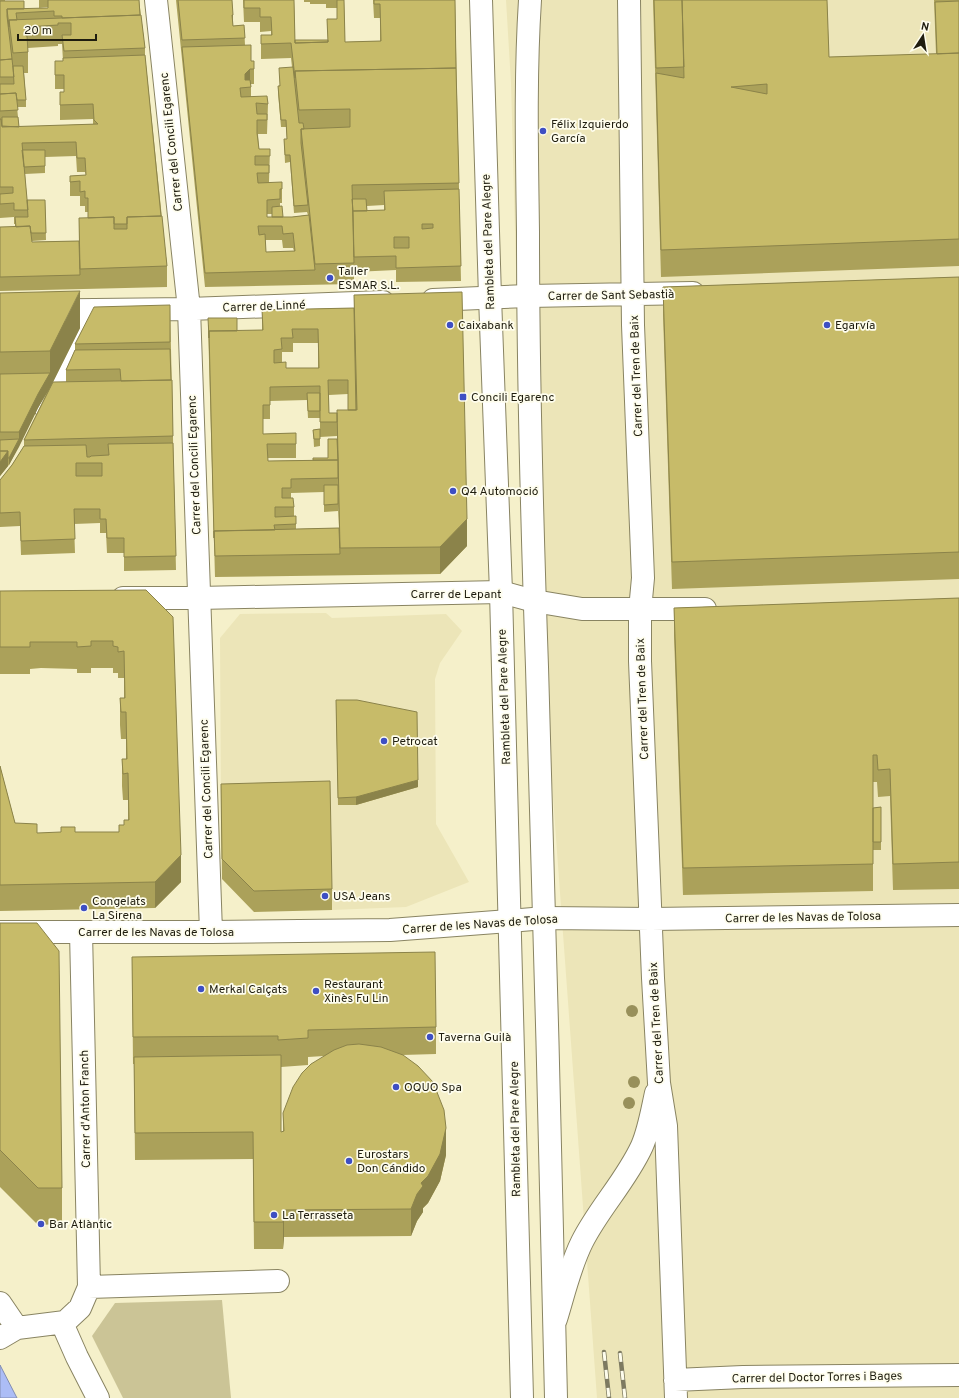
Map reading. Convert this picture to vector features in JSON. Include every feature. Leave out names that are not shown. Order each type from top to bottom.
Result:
[{"type":"street","name":"Carrer del Concili Egarenc","points":[[156,0],[189,309],[198,598],[211,932]]},
{"type":"street","name":"Rambleta del Pare Alegre","points":[[481,0],[501,592],[522,1397]]},
{"type":"street","points":[[530,0],[527,102],[528,296],[534,601],[545,918],[556,1398]]},
{"type":"street","name":"Carrer del Tren de Baix","points":[[628,0],[634,325],[643,578],[640,610],[640,662],[659,1082],[666,1126],[675,1389]]},
{"type":"street","name":"Carrer de Sant Sebastià","points":[[528,296],[714,293]]},
{"type":"street","name":"Carrer de Linné","points":[[0,310],[189,309],[528,296]]},
{"type":"street","points":[[36,424],[54,393],[95,310]]},
{"type":"street","name":"Carrer de Lepant","points":[[102,598],[198,598],[501,592],[534,601],[582,610],[722,609]]},
{"type":"street","name":"Carrer de les Navas de Tolosa","points":[[0,932],[390,930],[545,918],[651,919],[959,915]]},
{"type":"street","name":"Carrer d'Anton Franch","points":[[62,1323],[80,1308],[89,1287],[81,932]]},
{"type":"street","points":[[554,1324],[570,1270],[582,1242],[595,1219],[626,1175],[642,1146],[659,1082]]},
{"type":"street","points":[[89,1287],[278,1281]]},
{"type":"street","points":[[0,1302],[9,1333],[62,1323],[98,1398]]},
{"type":"street","name":"Carrer del Doctor Torres i Bages","points":[[675,1389],[743,1377],[959,1375]]},
{"type":"shaded area","points":[[506,0],[959,0],[959,1398],[597,1398],[517,305],[511,83]]},
{"type":"shaded area","name":"Petrocat","points":[[326,613],[332,618],[446,614],[462,631],[440,663],[435,679],[436,824],[469,882],[406,907],[332,910],[330,802],[221,805],[220,638],[240,614]]},
{"type":"shaded area","points":[[222,1300],[231,1398],[123,1398],[92,1336],[115,1303]]},
{"type":"water","points":[[0,1365],[17,1398],[0,1398]]},
{"type":"building","points":[[48,0],[139,0],[140,15],[62,18],[62,16],[54,16],[54,11],[16,13],[17,20],[9,20],[9,27],[7,9],[48,8]]},
{"type":"building","points":[[178,0],[232,0],[233,26],[244,25],[245,38],[182,40]]},
{"type":"building","points":[[244,0],[294,0],[295,43],[328,42],[327,19],[337,19],[337,0],[344,0],[345,42],[381,41],[380,4],[374,4],[374,0],[455,0],[456,68],[295,71],[295,78],[291,43],[261,44],[261,35],[272,35],[271,17],[260,17],[260,8],[244,8]]},
{"type":"building","points":[[654,0],[682,0],[684,67],[656,68]]},
{"type":"building","points":[[682,0],[827,0],[829,57],[959,53],[959,239],[661,250],[656,73],[684,78]],"holes":[[[767,84],[767,94],[731,87]]]},
{"type":"building","points":[[0,1],[24,1],[24,9],[7,9],[12,59],[0,60]]},
{"type":"building","points":[[959,1],[959,53],[937,54],[935,2]]},
{"type":"building","points":[[141,15],[145,48],[64,51],[62,35],[71,35],[71,23],[58,23],[58,25],[25,27],[28,52],[13,53],[9,20]]},
{"type":"building","points":[[295,40],[328,40],[328,42],[295,43]]},
{"type":"building","points":[[251,45],[251,61],[254,61],[254,69],[250,69],[245,74],[245,80],[250,80],[251,87],[240,88],[241,97],[267,96],[268,104],[256,103],[257,114],[267,114],[267,120],[257,120],[259,149],[270,149],[270,156],[255,156],[255,165],[269,165],[269,173],[257,173],[258,183],[282,182],[280,199],[267,200],[267,217],[309,215],[315,270],[205,273],[182,47]],"holes":[[[258,226],[282,226],[283,234],[293,233],[295,251],[266,252],[265,234],[259,235]]]},
{"type":"building","points":[[145,55],[161,216],[127,217],[127,224],[114,224],[114,217],[88,218],[88,198],[85,198],[85,191],[80,192],[80,181],[70,182],[70,176],[86,175],[85,158],[77,158],[76,142],[22,143],[28,210],[14,210],[14,203],[0,204],[0,194],[13,193],[13,187],[0,187],[0,119],[2,127],[98,124],[94,120],[93,104],[60,105],[60,92],[64,92],[64,75],[55,75],[55,61],[63,61],[63,58]]},
{"type":"building","points":[[12,59],[14,77],[0,77],[0,60]]},
{"type":"building","points":[[13,66],[23,66],[26,100],[17,100],[16,93],[0,94],[0,84],[14,84]]},
{"type":"building","points":[[293,67],[299,123],[303,123],[304,129],[301,129],[301,143],[308,205],[294,206],[290,155],[285,155],[284,139],[287,139],[286,120],[281,120],[278,86],[280,86],[279,68]]},
{"type":"building","points":[[456,68],[459,183],[352,185],[354,263],[315,264],[301,129],[350,127],[350,109],[299,110],[295,71]]},
{"type":"building","points":[[16,93],[18,110],[0,111],[0,94]]},
{"type":"building","points":[[2,117],[18,117],[19,127],[2,126]]},
{"type":"building","points":[[22,150],[45,150],[45,166],[24,167]]},
{"type":"building","points":[[459,189],[461,266],[396,268],[396,256],[354,257],[353,211],[385,210],[384,191]],"holes":[[[422,224],[433,224],[433,228],[422,229]],[[394,237],[409,237],[409,248],[394,248]]]},
{"type":"building","points":[[352,199],[366,199],[367,211],[353,211]]},
{"type":"building","points":[[27,200],[45,200],[46,233],[31,233],[30,226],[16,227],[15,217],[28,217]]},
{"type":"building","points":[[282,206],[283,217],[272,217],[272,207]]},
{"type":"building","points":[[162,216],[167,266],[80,269],[79,218],[114,217],[114,229],[127,229],[127,217]]},
{"type":"building","points":[[30,226],[32,242],[79,241],[80,275],[0,277],[0,227]]},
{"type":"building","points":[[959,277],[959,552],[672,562],[663,287]]},
{"type":"building","points":[[80,291],[50,351],[0,352],[0,293]]},
{"type":"building","points":[[462,292],[467,519],[440,547],[340,548],[337,410],[357,410],[354,295]]},
{"type":"building","points":[[170,305],[170,342],[75,344],[94,307]]},
{"type":"building","points":[[354,308],[356,410],[348,410],[348,380],[328,380],[329,413],[337,413],[337,422],[320,422],[320,386],[270,387],[270,405],[263,405],[263,434],[296,433],[296,444],[267,444],[268,461],[338,460],[338,478],[291,479],[291,488],[282,488],[282,498],[293,498],[294,507],[275,507],[275,517],[296,516],[296,524],[274,525],[275,530],[214,531],[214,538],[209,331],[263,330],[262,310]],"holes":[[[292,329],[318,329],[319,368],[286,368],[286,362],[274,363],[274,350],[282,349],[281,338],[293,338]]]},
{"type":"building","points":[[208,318],[237,318],[237,331],[209,331],[209,338]]},
{"type":"building","points":[[170,349],[171,380],[121,381],[120,369],[66,370],[75,350]]},
{"type":"building","points":[[50,373],[19,432],[0,432],[0,374]]},
{"type":"building","points":[[172,380],[173,436],[24,440],[53,382]]},
{"type":"building","points":[[307,393],[320,393],[320,411],[308,411]]},
{"type":"building","points":[[320,429],[320,439],[314,439],[313,430]]},
{"type":"building","points":[[19,439],[9,458],[8,451],[0,451],[0,440]]},
{"type":"building","points":[[328,439],[337,439],[338,460],[313,460],[313,458],[328,458]]},
{"type":"building","points":[[173,443],[176,556],[124,557],[124,538],[107,538],[106,519],[100,519],[100,509],[74,509],[75,539],[21,541],[20,512],[0,513],[0,480],[24,446],[86,445],[87,457],[90,457],[109,455],[108,444]],"holes":[[[76,463],[102,463],[102,476],[76,476]]]},
{"type":"building","points":[[0,451],[8,451],[0,462]]},
{"type":"building","points":[[324,485],[338,485],[338,504],[324,505]]},
{"type":"building","points":[[339,528],[340,554],[215,556],[214,531]]},
{"type":"building","points":[[146,590],[173,617],[181,855],[155,882],[0,885],[0,766],[15,823],[37,824],[37,833],[61,832],[61,827],[75,827],[75,832],[119,832],[119,825],[124,825],[124,820],[129,820],[128,773],[123,774],[122,759],[127,759],[126,712],[121,712],[120,698],[125,698],[124,651],[118,652],[118,647],[113,646],[113,641],[91,641],[91,646],[77,647],[77,642],[30,642],[30,647],[0,647],[0,591]]},
{"type":"building","points":[[959,598],[959,862],[893,864],[890,769],[878,770],[877,755],[873,755],[873,864],[683,868],[674,608]]},
{"type":"building","points":[[336,700],[357,700],[417,712],[418,780],[356,797],[338,798]]},
{"type":"building","points":[[330,781],[332,889],[254,891],[222,859],[221,784]]},
{"type":"building","points":[[881,807],[881,842],[873,842],[873,808]]},
{"type":"building","points":[[0,923],[37,923],[59,951],[62,1188],[38,1188],[0,1150]]},
{"type":"building","points":[[435,952],[436,1027],[308,1030],[308,1038],[278,1040],[278,1036],[133,1037],[132,957]]},
{"type":"building","points":[[359,1044],[381,1047],[403,1055],[418,1066],[433,1082],[444,1110],[446,1128],[440,1154],[428,1176],[421,1183],[423,1186],[417,1194],[411,1209],[284,1210],[283,1222],[254,1222],[253,1132],[135,1133],[134,1057],[281,1055],[281,1132],[284,1131],[283,1113],[293,1087],[302,1073],[311,1064],[334,1050],[347,1045]]},
{"type":"railway","points":[[604,1352],[609,1398]]},
{"type":"railway","points":[[620,1353],[625,1398]]},
{"type":"place","name":"Félix Izquierdo García","points":[[543,131]]},
{"type":"place","name":"Taller ESMAR S.L.","points":[[330,278]]},
{"type":"place","name":"Caixabank","points":[[450,325]]},
{"type":"place","name":"Egarvía","points":[[827,325]]},
{"type":"place","name":"Concili Egarenc","points":[[463,397]]},
{"type":"place","name":"Q4 Automoció","points":[[453,491]]},
{"type":"place","name":"Petrocat","points":[[384,741]]},
{"type":"place","name":"USA Jeans","points":[[325,896]]},
{"type":"place","name":"Congelats La Sirena","points":[[84,908]]},
{"type":"place","name":"Merkal Calçats","points":[[201,989]]},
{"type":"place","name":"Restaurant Xinès Fu Lin","points":[[316,991]]},
{"type":"place","name":"Taverna Guilà","points":[[430,1037]]},
{"type":"place","name":"OQUO Spa","points":[[396,1087]]},
{"type":"place","name":"Eurostars Don Cándido","points":[[349,1161]]},
{"type":"place","name":"La Terrasseta","points":[[274,1215]]},
{"type":"place","name":"Bar Atlàntic","points":[[41,1224]]}]
